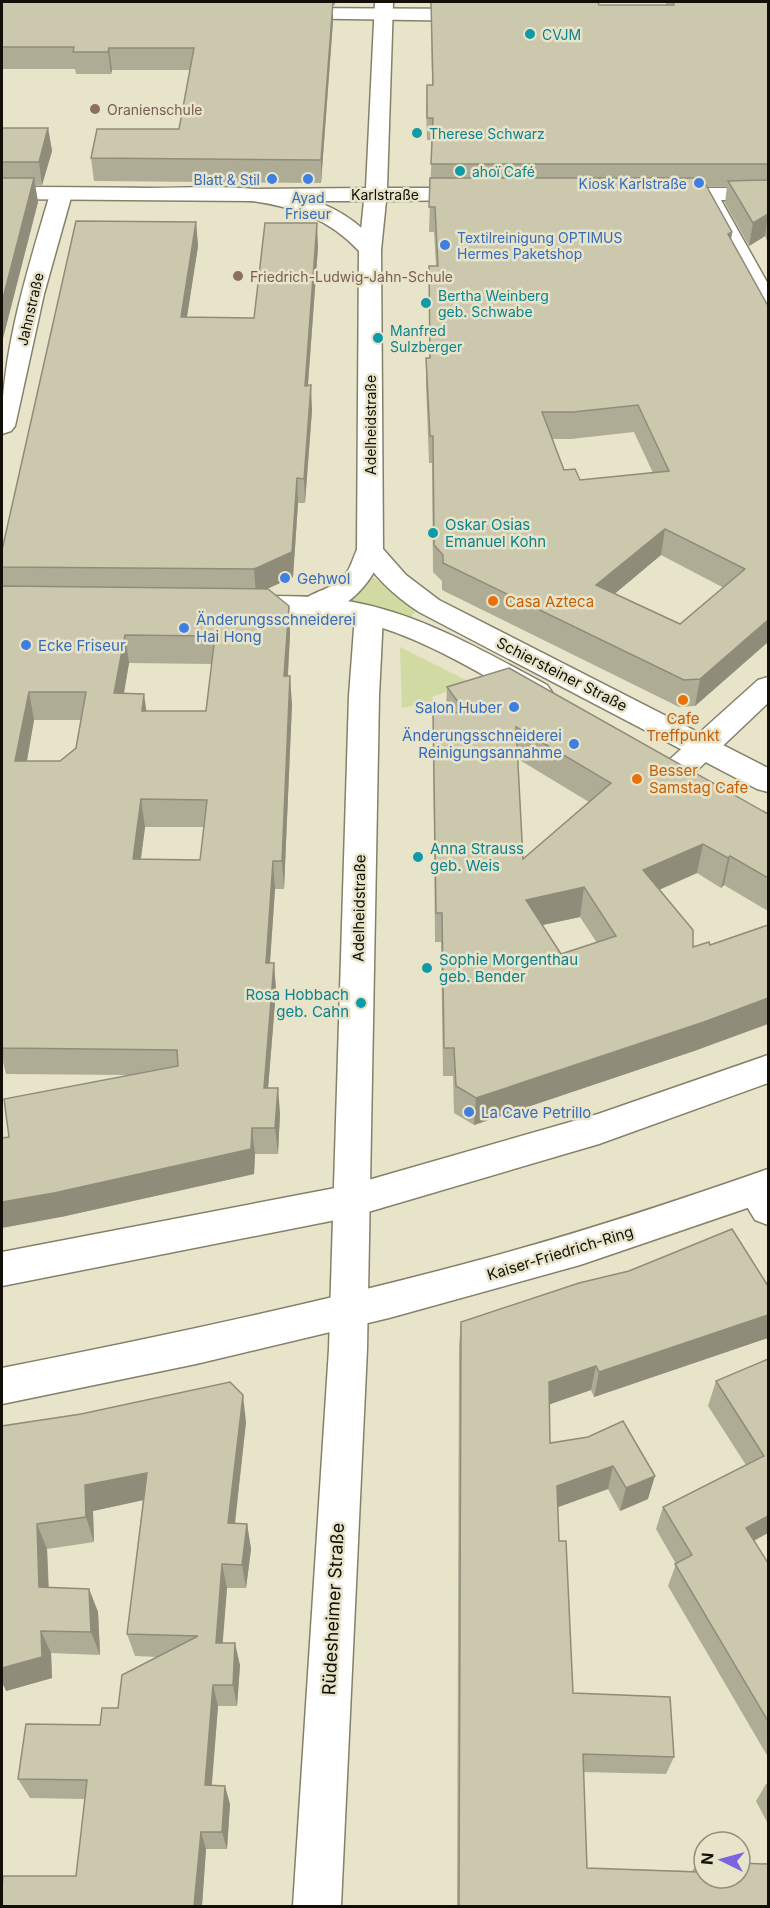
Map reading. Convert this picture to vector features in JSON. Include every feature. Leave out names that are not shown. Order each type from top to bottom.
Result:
[{"type":"street","points":[[274,14],[383,8],[495,15]]},
{"type":"street","name":"Adelheidstraße","points":[[312,606],[351,588],[365,568],[370,549],[370,250],[376,194],[383,8]]},
{"type":"street","name":"Karlstraße","points":[[2,193],[495,194]]},
{"type":"street","name":"Jahnstraße","points":[[2,426],[32,294],[61,194]]},
{"type":"street","points":[[652,194],[768,194]]},
{"type":"street","points":[[706,194],[768,304]]},
{"type":"street","points":[[252,195],[281,198],[322,211],[346,226],[370,250]]},
{"type":"street","name":"Schiersteiner Straße","points":[[370,549],[379,563],[408,592],[429,606],[768,781]]},
{"type":"street","name":"Schiersteiner Straße","points":[[218,605],[312,606],[369,615],[411,628],[560,704]]},
{"type":"street","name":"Adelheidstraße","points":[[351,1201],[364,696],[369,615]]},
{"type":"street","points":[[652,753],[691,774],[704,746],[768,687]]},
{"type":"street","points":[[2,1269],[351,1201],[599,1129],[768,1069]]},
{"type":"street","name":"Kaiser-Friedrich-Ring","points":[[2,1386],[159,1356],[349,1312],[764,1195]]},
{"type":"street","points":[[349,1312],[351,1201]]},
{"type":"street","name":"Rüdesheimer Straße","points":[[316,1906],[349,1312]]},
{"type":"green space","points":[[371,577],[418,608],[408,621],[345,601],[359,592]]},
{"type":"green space","points":[[400,647],[484,689],[450,697],[446,692],[432,697],[434,701],[402,708]]},
{"type":"building","points":[[2,2],[333,2],[321,160],[91,158],[97,129],[179,129],[194,48],[109,48],[108,52],[73,52],[74,47],[2,47]]},
{"type":"building","points":[[431,2],[598,2],[599,5],[674,5],[673,2],[768,2],[768,164],[431,164],[433,118],[427,118],[427,85],[433,85]]},
{"type":"building","points":[[2,128],[48,128],[39,162],[2,162]]},
{"type":"building","points":[[2,178],[34,178],[2,302]]},
{"type":"building","points":[[430,178],[702,178],[732,232],[728,234],[768,306],[768,620],[700,679],[684,680],[443,563],[443,555],[434,545],[433,436],[430,436],[426,358],[430,358],[429,266],[438,266],[435,207],[429,207]],"holes":[[[638,405],[669,471],[580,480],[575,469],[564,470],[542,412],[573,412]],[[665,529],[745,569],[680,624],[596,585]]]},
{"type":"building","points":[[768,180],[768,214],[753,223],[728,181]]},
{"type":"building","points":[[76,221],[196,222],[181,317],[254,318],[265,223],[317,223],[305,386],[311,385],[304,479],[297,478],[292,552],[254,569],[2,567],[2,550]]},
{"type":"building","points":[[2,586],[268,589],[289,606],[284,676],[290,676],[282,861],[273,861],[266,963],[274,963],[264,1088],[278,1088],[275,1128],[252,1128],[251,1149],[54,1193],[2,1202],[2,1138],[9,1137],[4,1099],[178,1066],[177,1050],[2,1048]],"holes":[[[125,635],[215,636],[206,711],[142,711],[144,694],[114,693]],[[29,692],[86,692],[76,748],[60,761],[15,761]],[[141,799],[207,800],[200,860],[133,859]]]},
{"type":"building","points":[[509,668],[768,814],[768,878],[730,856],[728,858],[703,844],[643,870],[693,930],[693,947],[709,942],[710,945],[768,925],[768,998],[704,1022],[476,1098],[456,1086],[454,1048],[444,1048],[442,913],[436,913],[433,712],[466,713],[447,687]],"holes":[[[516,727],[611,783],[523,859]],[[584,887],[616,936],[561,954],[526,900]]]},
{"type":"building","points":[[732,1229],[768,1286],[768,1315],[599,1372],[596,1366],[549,1382],[550,1443],[588,1437],[623,1421],[655,1476],[626,1488],[613,1466],[557,1486],[559,1541],[566,1541],[573,1693],[670,1697],[674,1757],[583,1754],[587,1868],[692,1872],[692,1890],[752,1890],[752,1863],[768,1863],[768,1906],[459,1906],[461,1322],[579,1283],[629,1271]]},
{"type":"building","points":[[768,1359],[768,1516],[746,1528],[768,1563],[768,1721],[675,1564],[692,1555],[663,1507],[764,1456],[716,1381]]},
{"type":"building","points":[[230,1382],[243,1395],[228,1523],[247,1524],[242,1565],[222,1564],[216,1643],[235,1643],[233,1685],[213,1685],[205,1785],[225,1786],[222,1832],[201,1832],[194,1906],[2,1906],[3,1876],[76,1876],[87,1780],[18,1779],[26,1724],[100,1725],[102,1708],[118,1708],[122,1675],[198,1636],[127,1634],[147,1473],[85,1485],[86,1517],[37,1524],[39,1587],[89,1589],[91,1632],[41,1631],[42,1657],[2,1668],[2,1426],[81,1414]]},
{"type":"place","name":"CVJM","points":[[530,34]]},
{"type":"place","name":"Oranienschule","points":[[95,109]]},
{"type":"place","name":"Therese Schwarz","points":[[417,133]]},
{"type":"place","name":"ahoï Café","points":[[460,171]]},
{"type":"place","name":"Blatt & Stil","points":[[272,179]]},
{"type":"place","name":"Ayad Friseur","points":[[308,179]]},
{"type":"place","name":"Kiosk Karlstraße","points":[[699,183]]},
{"type":"place","name":"Textilreinigung OPTIMUS Hermes Paketshop","points":[[445,245]]},
{"type":"place","name":"Friedrich-Ludwig-Jahn-Schule","points":[[238,276]]},
{"type":"place","name":"Bertha Weinberg geb. Schwabe","points":[[426,303]]},
{"type":"place","name":"Manfred Sulzberger","points":[[378,338]]},
{"type":"place","name":"Oskar Osias Emanuel Kohn","points":[[433,533]]},
{"type":"place","name":"Gehwol","points":[[285,578]]},
{"type":"place","name":"Casa Azteca","points":[[493,601]]},
{"type":"place","name":"Änderungsschneiderei Hai Hong","points":[[184,628]]},
{"type":"place","name":"Ecke Friseur","points":[[26,645]]},
{"type":"place","name":"Cafe Treffpunkt","points":[[683,700]]},
{"type":"place","name":"Salon Huber","points":[[514,707]]},
{"type":"place","name":"Änderungsschneiderei Reinigungsannahme","points":[[574,744]]},
{"type":"place","name":"Besser Samstag Cafe","points":[[637,779]]},
{"type":"place","name":"Anna Strauss geb. Weis","points":[[418,857]]},
{"type":"place","name":"Sophie Morgenthau geb. Bender","points":[[427,968]]},
{"type":"place","name":"Rosa Hobbach geb. Cahn","points":[[361,1003]]},
{"type":"place","name":"La Cave Petrillo","points":[[469,1112]]}]
